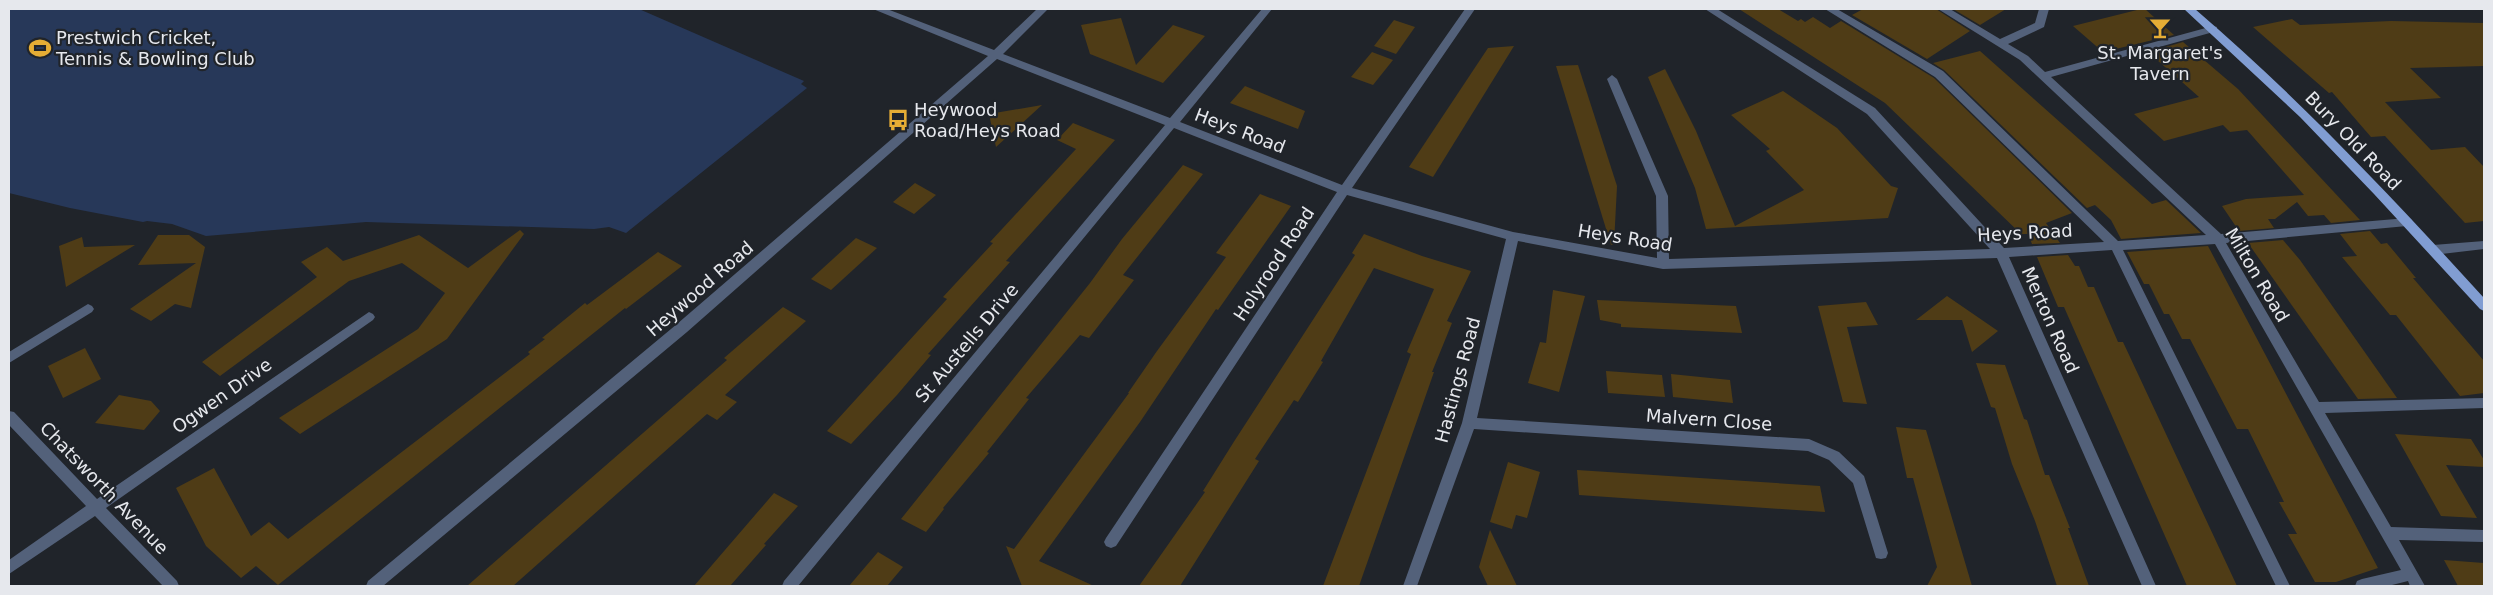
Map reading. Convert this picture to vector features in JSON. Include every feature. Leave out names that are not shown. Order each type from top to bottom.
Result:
[{"type":"main road","name":"Bury Old Road","points":[[2189,9],[2213,28],[2291,103],[2407,222],[2484,306]]},
{"type":"street","name":"Heys Road","points":[[878,9],[1344,190],[1512,236],[1663,264],[2001,253],[2218,239],[2407,222]]},
{"type":"street","name":"Heywood Road","points":[[372,586],[682,328],[995,55],[1042,9]]},
{"type":"street","name":"St Austells Drive","points":[[789,586],[1267,9]]},
{"type":"street","name":"Holyrood Road","points":[[1111,542],[1344,190],[1470,9]]},
{"type":"street","name":"Merton Road","points":[[1710,9],[1870,111],[2001,253],[2149,586]]},
{"type":"street","points":[[1830,9],[1940,74],[2115,246],[2283,586]]},
{"type":"street","name":"Milton Road","points":[[1943,9],[2024,58],[2218,239],[2389,533],[2414,580]]},
{"type":"street","points":[[2001,43],[2040,25],[2044,9]]},
{"type":"street","points":[[2042,76],[2213,28]]},
{"type":"street","points":[[1612,79],[1662,196],[1663,264]]},
{"type":"street","name":"Hastings Road","points":[[1410,586],[1469,423],[1512,236]]},
{"type":"street","points":[[2433,250],[2484,245]]},
{"type":"street","points":[[9,358],[88,309]]},
{"type":"street","name":"Ogwen Drive","points":[[9,568],[369,317]]},
{"type":"street","points":[[2316,408],[2484,403]]},
{"type":"street","name":"Chatsworth Avenue","points":[[9,416],[172,586]]},
{"type":"street","name":"Malvern Close","points":[[1469,423],[1809,446],[1834,456],[1859,480],[1881,553]]},
{"type":"street","points":[[2389,533],[2484,536]]},
{"type":"street","points":[[2362,586],[2414,580]]},
{"type":"shaded area","points":[[9,9],[639,9],[804,81],[801,84],[807,88],[626,233],[609,227],[594,229],[366,222],[206,236],[172,224],[143,222],[70,208],[9,193]]},
{"type":"building","points":[[1739,9],[1778,9],[1798,21],[1801,19],[1805,22],[1813,17],[1830,28],[1841,21],[1934,78],[2072,213],[2046,223],[2060,243],[2032,244],[2028,234],[2021,234],[1885,103]]},
{"type":"building","points":[[1863,9],[1936,9],[1970,31],[1927,59],[1852,15]]},
{"type":"building","points":[[1953,9],[2006,9],[1980,25]]},
{"type":"building","points":[[2145,9],[2174,35],[2103,52],[2073,26]]},
{"type":"building","points":[[1121,18],[1136,65],[1173,25],[1205,36],[1163,83],[1090,54],[1081,25]]},
{"type":"building","points":[[2292,19],[2300,25],[2391,21],[2484,23],[2484,66],[2410,68],[2441,98],[2385,102],[2431,150],[2465,147],[2484,167],[2484,221],[2465,223],[2385,136],[2371,137],[2332,92],[2329,93],[2253,27]]},
{"type":"building","points":[[1394,20],[1415,27],[1396,54],[1374,46]]},
{"type":"building","points":[[2183,42],[2238,89],[2360,220],[2331,223],[2324,215],[2308,216],[2297,202],[2275,219],[2268,219],[2274,228],[2239,231],[2222,206],[2246,199],[2304,195],[2247,130],[2230,132],[2223,125],[2164,141],[2134,114],[2199,97],[2148,52]]},
{"type":"building","points":[[1514,46],[1433,177],[1409,167],[1488,48]]},
{"type":"building","points":[[1980,51],[2152,204],[2166,200],[2201,233],[2121,239],[2111,220],[2095,205],[2087,208],[1944,70],[1933,63]]},
{"type":"building","points":[[1372,52],[1393,60],[1373,85],[1351,77]]},
{"type":"building","points":[[1578,65],[1617,186],[1614,244],[1611,245],[1556,66]]},
{"type":"building","points":[[1665,69],[1696,131],[1735,226],[1804,190],[1766,151],[1770,149],[1731,115],[1783,91],[1837,128],[1891,186],[1898,188],[1888,218],[1706,229],[1695,188],[1648,77]]},
{"type":"building","points":[[1245,86],[1305,111],[1298,129],[1230,103]]},
{"type":"building","points":[[1042,105],[996,147],[989,114]]},
{"type":"building","points":[[1073,123],[1115,140],[1006,261],[1010,262],[928,354],[931,355],[897,395],[851,444],[827,431],[947,299],[943,297],[993,243],[990,242],[1076,149],[1057,140]]},
{"type":"building","points":[[1183,165],[1203,174],[1123,275],[1134,280],[1089,338],[1080,335],[1026,398],[1029,399],[987,452],[989,453],[943,508],[926,532],[901,519],[1090,283],[1122,239]]},
{"type":"building","points":[[915,183],[936,195],[914,214],[893,202]]},
{"type":"building","points":[[1260,194],[1291,206],[1218,310],[1216,309],[1140,422],[1039,561],[1094,586],[1022,586],[1006,546],[1014,549],[1129,393],[1157,351],[1226,257],[1216,253]]},
{"type":"building","points":[[520,230],[524,234],[447,339],[300,434],[279,418],[418,329],[445,293],[402,263],[349,281],[220,376],[202,362],[317,277],[301,262],[327,247],[343,261],[419,235],[468,268]]},
{"type":"building","points":[[2370,231],[2381,244],[2387,243],[2416,278],[2413,278],[2484,361],[2484,393],[2460,396],[2396,315],[2390,315],[2342,257],[2357,256],[2340,234]]},
{"type":"building","points":[[1364,234],[1422,256],[1471,271],[1447,321],[1452,323],[1432,372],[1434,372],[1359,586],[1323,586],[1411,354],[1407,352],[1434,289],[1374,268],[1321,361],[1323,362],[1298,402],[1294,400],[1255,459],[1259,461],[1180,586],[1139,586],[1205,492],[1203,491],[1235,440],[1355,255],[1352,253]]},
{"type":"building","points":[[158,235],[189,235],[205,247],[191,308],[175,304],[151,321],[130,309],[196,263],[138,265]]},
{"type":"building","points":[[82,237],[84,247],[135,245],[66,287],[59,246]]},
{"type":"building","points":[[856,238],[877,248],[831,290],[811,279]]},
{"type":"building","points":[[2283,240],[2300,260],[2397,398],[2358,399],[2248,243]]},
{"type":"building","points":[[2208,246],[2378,568],[2336,582],[2315,582],[2288,534],[2297,534],[2279,502],[2284,502],[2248,429],[2237,429],[2190,339],[2182,339],[2169,314],[2164,314],[2149,284],[2144,284],[2127,252]]},
{"type":"building","points":[[658,252],[682,266],[625,308],[278,585],[256,566],[241,578],[206,546],[176,488],[214,468],[251,536],[269,522],[288,539],[530,354],[528,352],[545,339],[542,338],[585,303],[587,305]]},
{"type":"building","points":[[2068,255],[2075,266],[2079,266],[2088,287],[2094,287],[2118,342],[2123,342],[2237,586],[2187,586],[2064,307],[2058,307],[2037,257]]},
{"type":"building","points":[[1553,290],[1585,296],[1559,392],[1528,383],[1540,342],[1546,343]]},
{"type":"building","points":[[1947,296],[1998,331],[1972,352],[1962,320],[1916,320]]},
{"type":"building","points":[[1597,300],[1736,306],[1742,333],[1621,327],[1621,324],[1600,320]]},
{"type":"building","points":[[1866,302],[1878,325],[1847,327],[1867,404],[1843,402],[1818,306]]},
{"type":"building","points":[[783,307],[806,321],[725,395],[737,402],[717,420],[707,414],[513,586],[467,586],[727,360],[724,358]]},
{"type":"building","points":[[85,348],[101,379],[63,398],[48,366]]},
{"type":"building","points":[[1976,363],[2005,365],[2024,419],[2027,420],[2045,475],[2049,475],[2070,528],[2068,528],[2089,586],[2057,586],[2035,521],[2012,464],[1995,408],[1991,407]]},
{"type":"building","points":[[1606,371],[1662,375],[1665,397],[1608,393]]},
{"type":"building","points":[[1671,374],[1730,380],[1733,403],[1673,397]]},
{"type":"building","points":[[119,395],[151,401],[160,411],[144,430],[95,423]]},
{"type":"building","points":[[1896,427],[1926,430],[1972,586],[1927,586],[1937,567],[1913,478],[1907,478]]},
{"type":"building","points":[[2395,434],[2471,439],[2484,460],[2484,467],[2446,465],[2477,518],[2441,516]]},
{"type":"building","points":[[1508,462],[1540,472],[1527,518],[1516,515],[1512,529],[1490,522]]},
{"type":"building","points":[[1577,470],[1820,486],[1825,512],[1579,495]]},
{"type":"building","points":[[774,493],[798,506],[764,544],[766,545],[730,586],[694,586]]},
{"type":"building","points":[[1490,530],[1517,586],[1488,586],[1479,567]]},
{"type":"building","points":[[878,552],[903,567],[887,586],[849,586]]},
{"type":"building","points":[[2444,560],[2484,563],[2484,586],[2458,586]]},
{"type":"place","name":"St. Margaret's Tavern","points":[[2160,28]]},
{"type":"place","name":"Prestwich Cricket, Tennis & Bowling Club","points":[[40,48]]},
{"type":"place","name":"Heywood Road/Heys Road","points":[[898,120]]}]
